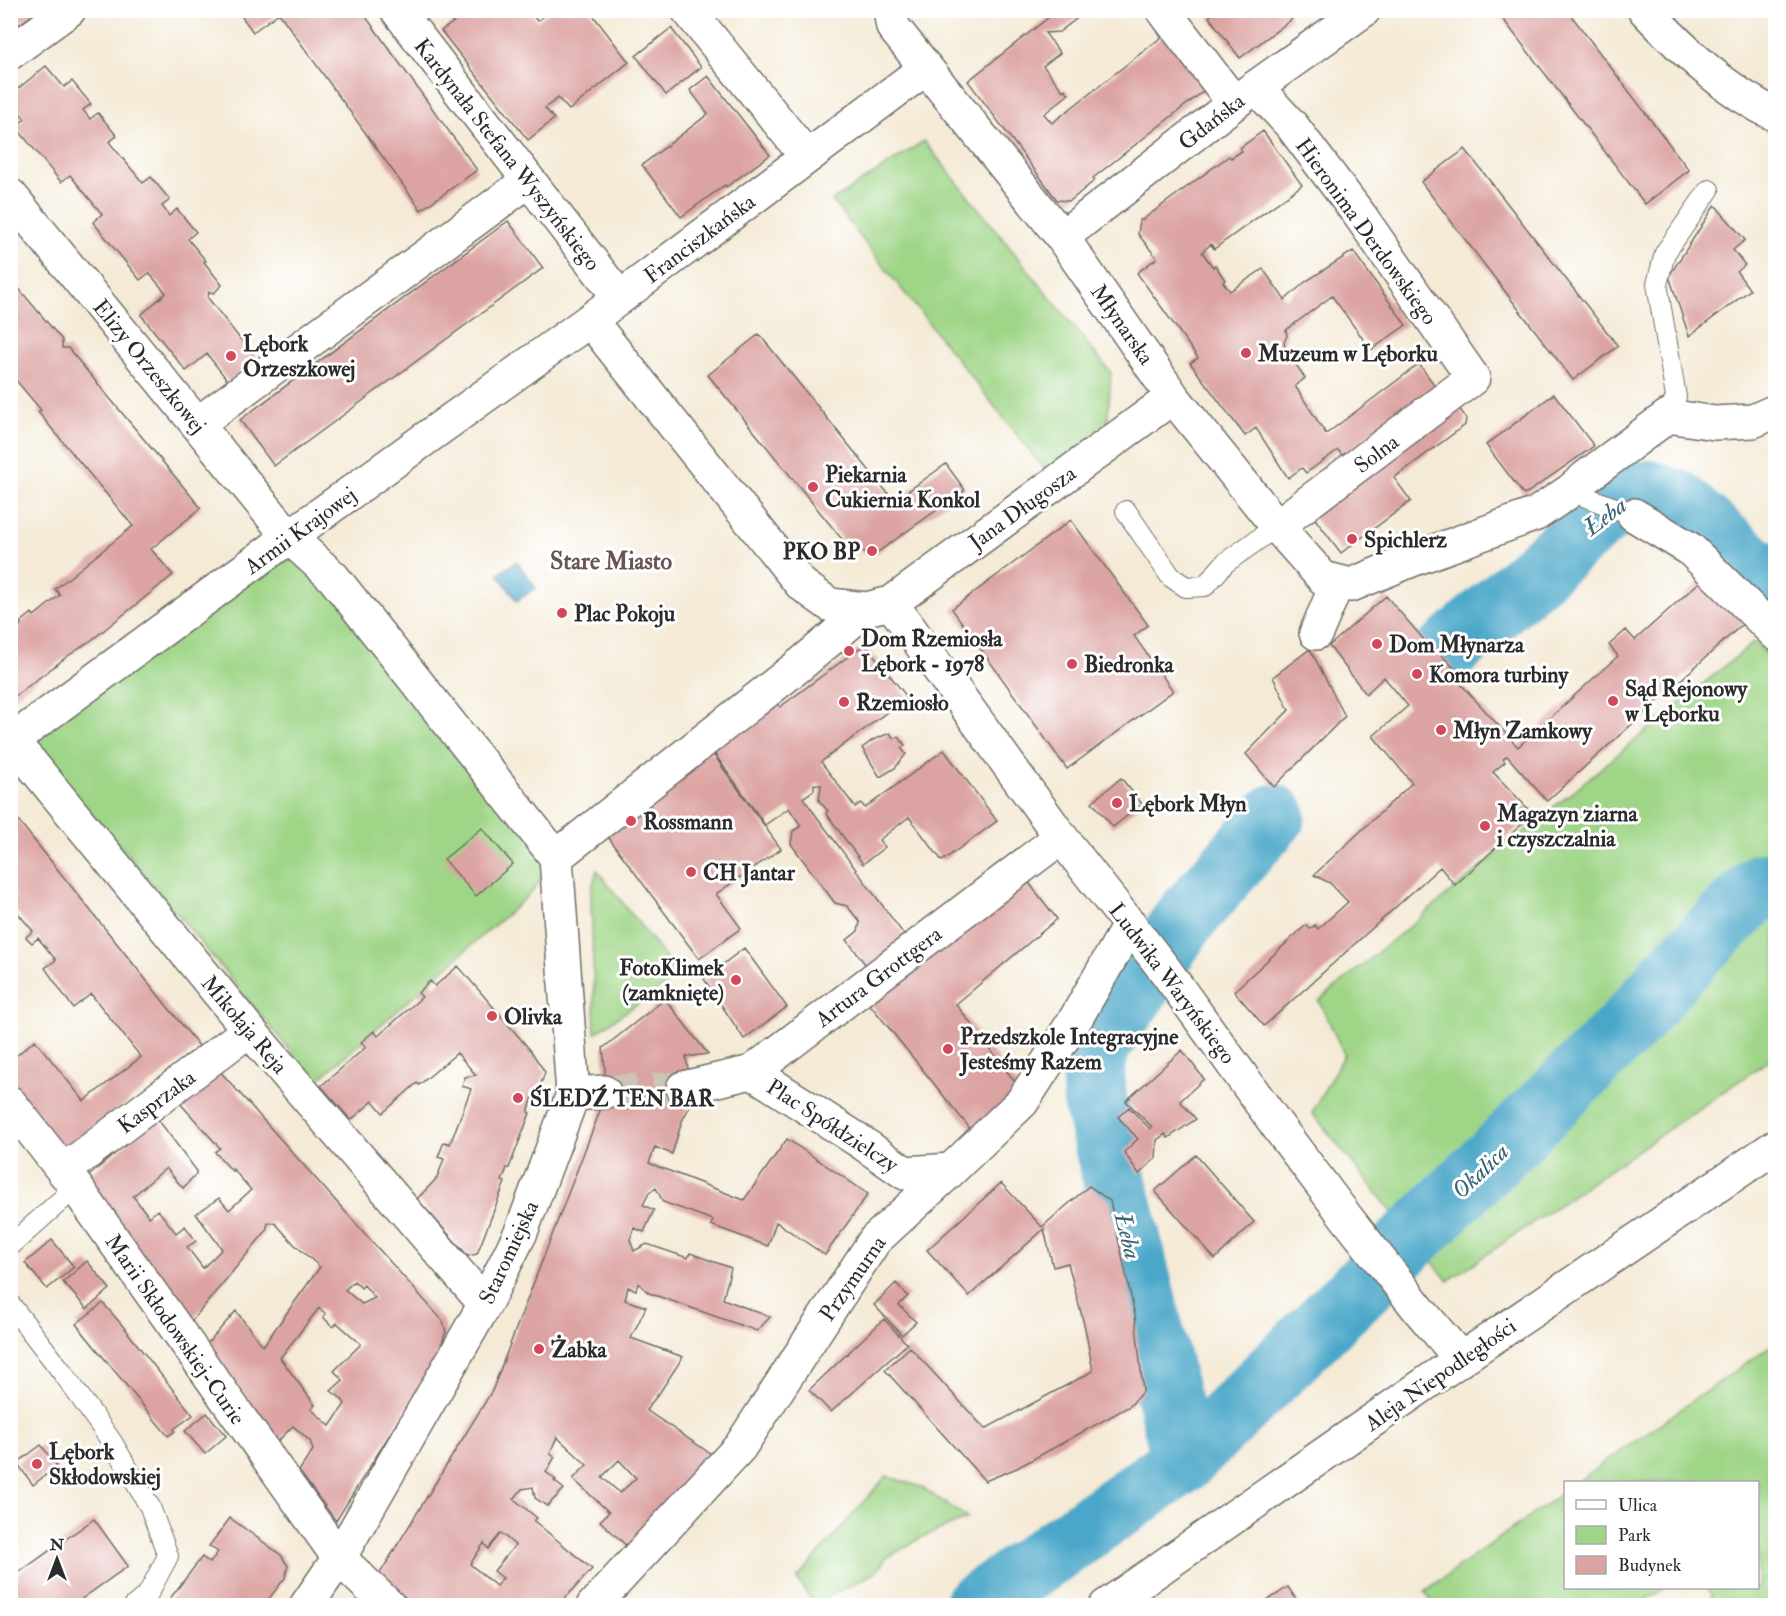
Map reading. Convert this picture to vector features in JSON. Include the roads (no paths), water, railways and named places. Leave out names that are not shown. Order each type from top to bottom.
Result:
[{"type":"street","points":[[10,53],[69,10]]},
{"type":"street","name":"Kardynała Stefana Wyszyńskiego","points":[[397,10],[619,297]]},
{"type":"street","points":[[688,10],[807,157]]},
{"type":"street","name":"Młynarska","points":[[893,10],[891,16],[893,27],[1062,237],[1173,396],[1277,526],[1329,580]]},
{"type":"street","name":"Hieronima Derdowskiego","points":[[1163,10],[1245,95],[1292,126],[1360,217],[1473,378]]},
{"type":"street","name":"Gdańska","points":[[1062,237],[1245,95],[1364,10]]},
{"type":"street","points":[[1645,10],[1712,76],[1758,107],[1776,115]]},
{"type":"street","name":"Franciszkańska","points":[[590,320],[926,68]]},
{"type":"street","points":[[197,424],[528,181]]},
{"type":"street","name":"Elizy Orzeszkowej","points":[[10,195],[289,537],[333,577],[556,857]]},
{"type":"street","points":[[590,320],[801,584],[831,605],[878,606]]},
{"type":"street","name":"Armii Krajowej","points":[[11,741],[590,320]]},
{"type":"street","name":"Solna","points":[[1277,526],[1473,378]]},
{"type":"street","name":"Jana Długosza","points":[[556,857],[878,606],[1173,396]]},
{"type":"street","points":[[1316,633],[1331,598],[1329,580],[1351,585],[1536,514],[1570,491],[1668,416],[1715,423],[1753,421],[1774,413]]},
{"type":"street","points":[[1634,515],[1690,549],[1768,627]]},
{"type":"street","name":"Ludwika Waryńskiego","points":[[878,606],[1136,932],[1346,1217],[1414,1304],[1461,1359]]},
{"type":"street","name":"Mikołaja Reja","points":[[11,741],[249,1030],[485,1304]]},
{"type":"street","name":"Artura Grottgera","points":[[683,1088],[752,1072],[1060,837]]},
{"type":"street","name":"Staromiejska","points":[[306,1605],[339,1558],[485,1304],[588,1093],[556,857]]},
{"type":"street","name":"Przymurna","points":[[593,1605],[740,1447],[874,1240],[1022,1102],[1076,1018],[1136,932]]},
{"type":"street","name":"Kasprzaka","points":[[69,1179],[249,1030]]},
{"type":"street","name":"Plac Spółdzielczy","points":[[752,1072],[905,1173],[951,1170]]},
{"type":"street","name":"Marii Skłodowskiej-Curie","points":[[10,1103],[69,1179],[339,1558]]},
{"type":"street","name":"Aleja Niepodległości","points":[[1116,1603],[1461,1359],[1776,1146]]},
{"type":"street","points":[[339,1558],[389,1605]]},
{"type":"lane","points":[[1668,416],[1676,397],[1657,284],[1665,253],[1709,190]]},
{"type":"lane","points":[[1570,491],[1634,515]]},
{"type":"lane","points":[[1126,511],[1171,577],[1186,587],[1205,586],[1225,563],[1277,526]]},
{"type":"lane","points":[[10,1246],[69,1179]]},
{"type":"lane","points":[[10,1304],[112,1442],[150,1507],[168,1556],[148,1594],[134,1605]]},
{"type":"water","points":[[517,561],[536,588],[517,601],[498,574]]},
{"type":"waterway","name":"Łeba","points":[[1444,654],[1623,497],[1649,492],[1678,502],[1776,588]]},
{"type":"waterway","name":"Łeba","points":[[975,1606],[1184,1461],[1095,1101],[1093,1069],[1099,1045],[1184,920],[1274,816]]},
{"type":"waterway","name":"Okalica","points":[[1184,1461],[1627,1027],[1672,974],[1761,885],[1776,889]]},
{"type":"tunnel","points":[[604,1092],[683,1088]]},
{"type":"place","name":"Muzeum w Lęborku","points":[[1246,353]]},
{"type":"place","name":"Lębork Orzeszkowej","points":[[231,356]]},
{"type":"place","name":"Piekarnia Cukiernia Konkol","points":[[813,487]]},
{"type":"place","name":"Spichlerz","points":[[1352,539]]},
{"type":"place","name":"PKO BP","points":[[872,551]]},
{"type":"place","name":"Plac Pokoju","points":[[562,613]]},
{"type":"place","name":"Dom Młynarza","points":[[1377,644]]},
{"type":"place","name":"Dom Rzemiosła Lębork - 1978","points":[[849,651]]},
{"type":"place","name":"Biedronka","points":[[1072,664]]},
{"type":"place","name":"Komora turbiny","points":[[1417,674]]},
{"type":"place","name":"Sąd Rejonowy w Lęborku","points":[[1613,701]]},
{"type":"place","name":"Rzemiosło","points":[[844,702]]},
{"type":"place","name":"Młyn Zamkowy","points":[[1441,730]]},
{"type":"place","name":"Lębork Młyn","points":[[1117,803]]},
{"type":"place","name":"Rossmann","points":[[631,821]]},
{"type":"place","name":"Magazyn ziarna i czyszczalnia","points":[[1485,826]]},
{"type":"place","name":"CH Jantar","points":[[691,872]]},
{"type":"place","name":"FotoKlimek (zamknięte)","points":[[736,980]]},
{"type":"place","name":"Olivka","points":[[492,1016]]},
{"type":"place","name":"Przedszkole Integracyjne Jesteśmy Razem","points":[[948,1049]]},
{"type":"place","name":"ŚLEDŹ TEN BAR","points":[[518,1098]]},
{"type":"place","name":"Żabka","points":[[539,1349]]},
{"type":"place","name":"Lębork Skłodowskiej","points":[[37,1464]]},
{"type":"district","name":"Stare Miasto","points":[[611,561]]}]
